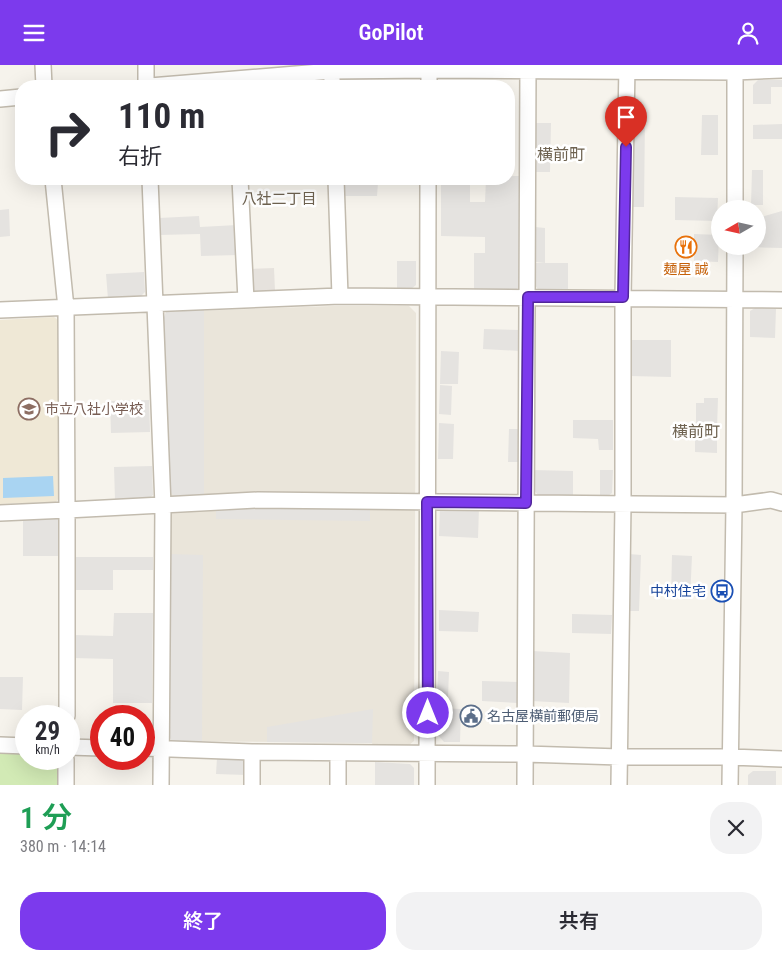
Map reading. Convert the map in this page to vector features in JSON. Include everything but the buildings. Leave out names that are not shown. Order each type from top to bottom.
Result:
[{"type":"street","points":[[43,65],[44,80]]},
{"type":"street","points":[[146,65],[147,80]]},
{"type":"street","points":[[207,80],[429,67],[782,70]]},
{"type":"street","points":[[429,67],[429,80]]},
{"type":"street","points":[[525,785],[528,68]]},
{"type":"street","points":[[620,785],[623,297],[627,69]]},
{"type":"street","points":[[735,69],[735,200]]},
{"type":"street","points":[[0,99],[15,98]]},
{"type":"street","points":[[54,185],[66,308],[67,705]]},
{"type":"street","points":[[150,185],[163,505],[161,785]]},
{"type":"street","points":[[240,185],[246,300]]},
{"type":"street","points":[[336,185],[340,296]]},
{"type":"street","points":[[427,785],[428,185]]},
{"type":"street","points":[[730,785],[735,255]]},
{"type":"street","points":[[0,310],[340,296],[734,298],[782,300]]},
{"type":"street","points":[[0,513],[258,500],[734,505],[771,500],[782,503]]},
{"type":"street","points":[[0,745],[15,746]]},
{"type":"street","points":[[155,748],[252,752],[525,754],[782,759]]},
{"type":"street","points":[[252,752],[252,785]]},
{"type":"street","points":[[338,753],[338,785]]},
{"type":"street","points":[[66,770],[66,785]]},
{"type":"shaded area","points":[[758,80],[782,80],[782,87],[771,87],[771,104],[753,104],[753,85]]},
{"type":"shaded area","points":[[702,115],[718,115],[718,155],[701,155]]},
{"type":"shaded area","points":[[631,116],[645,116],[644,207],[630,207]]},
{"type":"shaded area","points":[[534,123],[551,123],[550,172],[534,172]]},
{"type":"shaded area","points":[[782,124],[782,139],[753,139],[753,125]]},
{"type":"shaded area","points":[[752,170],[763,170],[763,200],[751,200]]},
{"type":"shaded area","points":[[515,176],[522,176],[521,286],[514,291],[474,290],[474,253],[485,253],[485,237],[441,236],[441,185],[470,185],[470,202],[485,202],[486,185],[515,185]]},
{"type":"shaded area","points":[[342,185],[378,185],[377,196],[342,196]]},
{"type":"shaded area","points":[[675,197],[718,198],[718,200],[711,200],[711,221],[675,220]]},
{"type":"shaded area","points":[[9,209],[10,236],[0,237],[0,210]]},
{"type":"shaded area","points":[[782,211],[782,248],[766,248],[766,216]]},
{"type":"shaded area","points":[[199,216],[200,227],[237,225],[238,255],[201,256],[200,234],[159,235],[159,218]]},
{"type":"shaded area","points":[[535,227],[545,228],[545,263],[535,262]]},
{"type":"shaded area","points":[[694,234],[711,235],[711,255],[718,255],[718,262],[694,261]]},
{"type":"shaded area","points":[[397,261],[416,261],[416,285],[411,289],[397,289]]},
{"type":"shaded area","points":[[535,263],[568,263],[568,291],[539,291],[535,285]]},
{"type":"shaded area","points":[[274,268],[275,291],[256,292],[253,288],[251,269]]},
{"type":"shaded area","points":[[144,272],[145,292],[140,297],[108,299],[106,274]]},
{"type":"shaded area","points":[[333,306],[409,306],[416,313],[414,741],[408,746],[373,745],[372,743],[172,741],[166,312]]},
{"type":"shaded area","points":[[755,308],[776,309],[775,338],[750,337],[750,311]]},
{"type":"shaded area","points":[[204,310],[204,495],[175,497],[169,491],[162,322],[166,312]]},
{"type":"shaded area","name":"市立八社小学校","points":[[54,317],[59,321],[59,498],[56,502],[0,504],[0,320]]},
{"type":"shaded area","points":[[484,329],[522,330],[521,351],[483,349]]},
{"type":"shaded area","points":[[630,340],[671,340],[671,377],[630,376]]},
{"type":"shaded area","points":[[441,351],[459,352],[458,384],[440,384]]},
{"type":"shaded area","points":[[440,385],[452,386],[451,415],[439,414]]},
{"type":"shaded area","points":[[704,398],[718,398],[717,429],[696,429],[696,403],[704,403]]},
{"type":"shaded area","points":[[149,400],[150,432],[111,433],[110,401]]},
{"type":"shaded area","points":[[573,420],[613,420],[613,450],[599,450],[598,439],[573,438]]},
{"type":"shaded area","points":[[439,423],[454,424],[453,459],[438,459]]},
{"type":"shaded area","points":[[509,429],[520,429],[519,462],[508,462]]},
{"type":"shaded area","points":[[695,431],[717,432],[717,453],[695,452]]},
{"type":"shaded area","points":[[152,466],[153,495],[148,499],[115,500],[114,467]]},
{"type":"shaded area","points":[[532,470],[573,471],[573,495],[538,495],[532,488]]},
{"type":"shaded area","points":[[600,470],[613,470],[612,493],[608,496],[600,496]]},
{"type":"shaded area","points":[[258,506],[370,507],[370,521],[216,519],[216,508]]},
{"type":"shaded area","points":[[440,507],[479,508],[478,538],[439,536]]},
{"type":"shaded area","points":[[55,514],[59,520],[59,556],[23,556],[23,516]]},
{"type":"shaded area","points":[[169,554],[203,555],[202,742],[172,741],[168,735]]},
{"type":"shaded area","points":[[629,554],[641,555],[639,611],[627,611]]},
{"type":"shaded area","points":[[672,555],[692,556],[690,599],[671,598]]},
{"type":"shaded area","points":[[71,557],[153,557],[153,570],[113,570],[113,590],[72,590]]},
{"type":"shaded area","points":[[439,610],[479,612],[478,632],[439,631]]},
{"type":"shaded area","points":[[114,613],[153,613],[152,703],[113,703],[113,659],[73,658],[73,635],[113,636]]},
{"type":"shaded area","points":[[572,614],[612,615],[611,634],[572,633]]},
{"type":"shaded area","points":[[532,651],[570,653],[569,703],[531,701]]},
{"type":"shaded area","points":[[438,671],[449,672],[448,697],[437,697]]},
{"type":"shaded area","points":[[0,677],[23,677],[22,705],[15,705],[15,710],[0,709]]},
{"type":"shaded area","points":[[482,681],[519,682],[518,703],[482,701]]},
{"type":"shaded area","points":[[438,708],[461,709],[460,742],[444,742],[437,734]]},
{"type":"shaded area","points":[[373,709],[372,743],[267,742],[267,727]]},
{"type":"shaded area","points":[[217,758],[242,759],[246,763],[246,775],[216,774]]},
{"type":"shaded area","points":[[375,762],[410,764],[414,768],[414,785],[375,785]]},
{"type":"shaded area","points":[[753,771],[776,771],[776,785],[748,785],[748,775]]},
{"type":"green space","points":[[0,752],[15,753],[15,770],[59,770],[59,785],[0,785]]},
{"type":"water","points":[[53,476],[54,496],[3,498],[3,478]]},
{"type":"place","name":"麺屋 誠","points":[[686,247]]},
{"type":"place","name":"市立八社小学校","points":[[29,409]]},
{"type":"place","name":"中村住宅","points":[[722,591]]},
{"type":"place","name":"名古屋横前郵便局","points":[[471,716]]},
{"type":"district","name":"横前町","points":[[561,154]]},
{"type":"district","name":"八社二丁目","points":[[279,199]]},
{"type":"district","name":"横前町","points":[[696,431]]},
{"type":"route","points":[[428,713],[427,502],[526,503],[528,297],[623,297],[626,147]]}]
